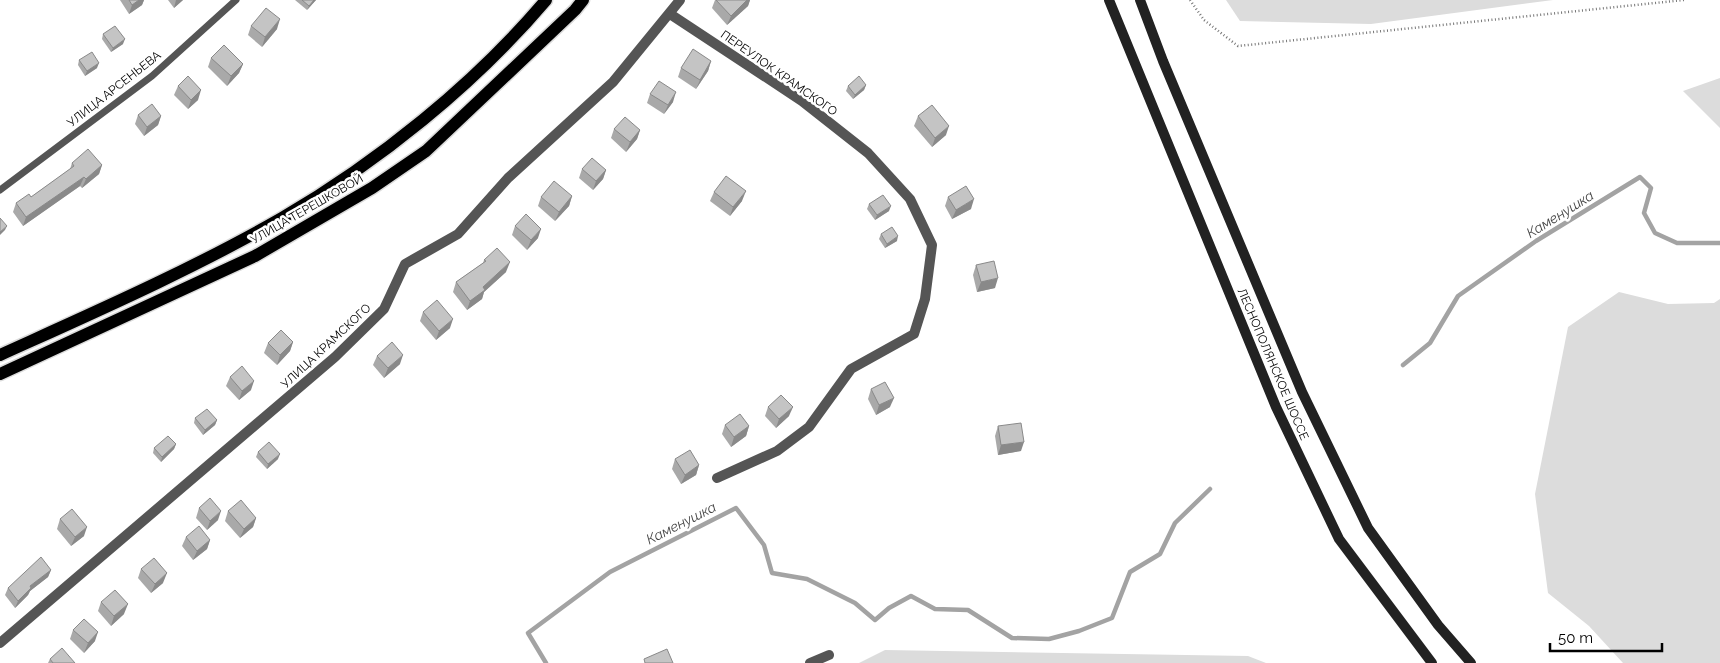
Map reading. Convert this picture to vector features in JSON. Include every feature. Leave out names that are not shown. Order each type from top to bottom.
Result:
[{"type":"main road","name":"УЛИЦА ТЕРЕШКОВОЙ","points":[[0,355],[218,252],[282,217],[332,185],[403,135],[452,95],[546,0]]},
{"type":"main road","points":[[1102,0],[1132,52]]},
{"type":"main road","points":[[1109,0],[1132,52]]},
{"type":"main road","name":"ЛЕСНОПОЛЯНСКОЕ ШОССЕ","points":[[1140,0],[1302,392],[1368,528],[1438,625],[1471,663]]},
{"type":"main road","name":"УЛИЦА ТЕРЕШКОВОЙ","points":[[0,374],[255,256],[372,188],[426,151],[581,3]]},
{"type":"main road","name":"ЛЕСНОПОЛЯНСКОЕ ШОССЕ","points":[[1132,52],[1272,398],[1339,540],[1432,663]]},
{"type":"street","name":"УЛИЦА КРАМСКОГО","points":[[0,643],[335,357],[384,309],[405,264],[458,234],[508,178],[613,82],[680,0]]},
{"type":"street","name":"ПЕРЕУЛОК КРАМСКОГО","points":[[670,14],[802,101],[868,153],[910,199],[932,245],[925,299],[914,334],[851,369],[809,427],[777,451],[717,478]]},
{"type":"street","points":[[810,663],[829,655]]},
{"type":"lane","name":"УЛИЦА АРСЕНЬЕВА","points":[[0,190],[152,76],[236,0]]},
{"type":"path","points":[[1190,0],[1204,20],[1238,46],[1684,0]]},
{"type":"shaded area","points":[[1226,0],[1553,0],[1371,24],[1240,21]]},
{"type":"shaded area","points":[[1720,78],[1720,128],[1683,91]]},
{"type":"shaded area","points":[[1619,292],[1668,304],[1714,303],[1720,299],[1720,663],[1623,663],[1589,626],[1548,593],[1535,494],[1568,327]]},
{"type":"shaded area","points":[[885,650],[1248,656],[1266,663],[859,663]]},
{"type":"building","points":[[129,0],[139,0],[132,5]]},
{"type":"building","points":[[302,0],[314,0],[309,6]]},
{"type":"building","points":[[716,0],[747,0],[731,16]]},
{"type":"building","points":[[266,8],[280,19],[265,37],[251,26]]},
{"type":"building","points":[[115,26],[125,39],[113,48],[103,34]]},
{"type":"building","points":[[224,45],[243,64],[231,76],[211,58]]},
{"type":"building","points":[[693,49],[711,61],[700,80],[681,68]]},
{"type":"building","points":[[92,52],[99,63],[87,71],[79,60]]},
{"type":"building","points":[[188,76],[201,90],[191,100],[178,86]]},
{"type":"building","points":[[859,76],[866,85],[855,95],[848,86]]},
{"type":"building","points":[[659,81],[676,92],[668,105],[650,94]]},
{"type":"building","points":[[152,104],[161,116],[147,127],[138,115]]},
{"type":"building","points":[[932,105],[949,126],[935,138],[918,116]]},
{"type":"building","points":[[625,117],[640,130],[630,142],[614,129]]},
{"type":"building","points":[[88,149],[102,165],[86,179],[84,177],[26,217],[16,203],[29,194],[31,197],[74,166],[72,163]]},
{"type":"building","points":[[592,158],[606,170],[596,181],[582,169]]},
{"type":"building","points":[[726,176],[746,191],[733,207],[714,192]]},
{"type":"building","points":[[554,181],[572,196],[559,212],[541,197]]},
{"type":"building","points":[[966,186],[974,199],[956,210],[948,197]]},
{"type":"building","points":[[883,195],[891,206],[877,215],[869,204]]},
{"type":"building","points":[[526,214],[541,229],[531,240],[515,226]]},
{"type":"building","points":[[0,218],[7,226],[0,232]]},
{"type":"building","points":[[892,227],[898,236],[887,244],[881,234]]},
{"type":"building","points":[[497,248],[510,262],[483,287],[485,290],[470,301],[456,282],[486,261],[484,260]]},
{"type":"building","points":[[994,261],[998,278],[981,282],[976,265]]},
{"type":"building","points":[[437,300],[453,319],[439,331],[423,312]]},
{"type":"building","points":[[281,330],[293,342],[280,355],[268,343]]},
{"type":"building","points":[[392,342],[403,355],[388,368],[377,356]]},
{"type":"building","points":[[242,366],[254,381],[242,391],[230,377]]},
{"type":"building","points":[[885,382],[894,398],[879,405],[871,389]]},
{"type":"building","points":[[781,395],[793,407],[779,419],[768,407]]},
{"type":"building","points":[[207,409],[217,420],[205,430],[195,418]]},
{"type":"building","points":[[740,414],[749,426],[734,437],[725,425]]},
{"type":"building","points":[[1021,423],[1024,442],[1001,445],[998,426]]},
{"type":"building","points":[[168,436],[176,444],[162,457],[154,448]]},
{"type":"building","points":[[269,442],[280,454],[268,464],[258,452]]},
{"type":"building","points":[[690,450],[699,465],[685,475],[675,459]]},
{"type":"building","points":[[210,498],[221,511],[210,521],[199,508]]},
{"type":"building","points":[[241,500],[256,518],[244,529],[228,511]]},
{"type":"building","points":[[72,509],[87,527],[75,537],[60,519]]},
{"type":"building","points":[[199,526],[210,540],[197,551],[186,537]]},
{"type":"building","points":[[41,557],[51,570],[30,586],[31,588],[18,601],[8,588]]},
{"type":"building","points":[[154,558],[167,573],[155,584],[141,569]]},
{"type":"building","points":[[115,590],[128,604],[114,616],[101,602]]},
{"type":"building","points":[[84,619],[98,632],[88,643],[73,630]]},
{"type":"building","points":[[62,648],[75,663],[53,663],[50,659]]},
{"type":"building","points":[[667,649],[673,663],[645,663],[644,659]]},
{"type":"waterway","name":"Каменушка","points":[[1403,365],[1430,343],[1458,296],[1536,241],[1640,177],[1651,188],[1644,213],[1655,233],[1677,243],[1720,243]]},
{"type":"waterway","name":"Каменушка","points":[[546,663],[528,633],[610,572],[736,508],[764,545],[772,573],[807,579],[855,603],[875,620],[889,608],[911,596],[935,609],[968,610],[1012,638],[1049,639],[1079,631],[1112,618],[1130,572],[1160,554],[1175,523],[1210,489]]}]
